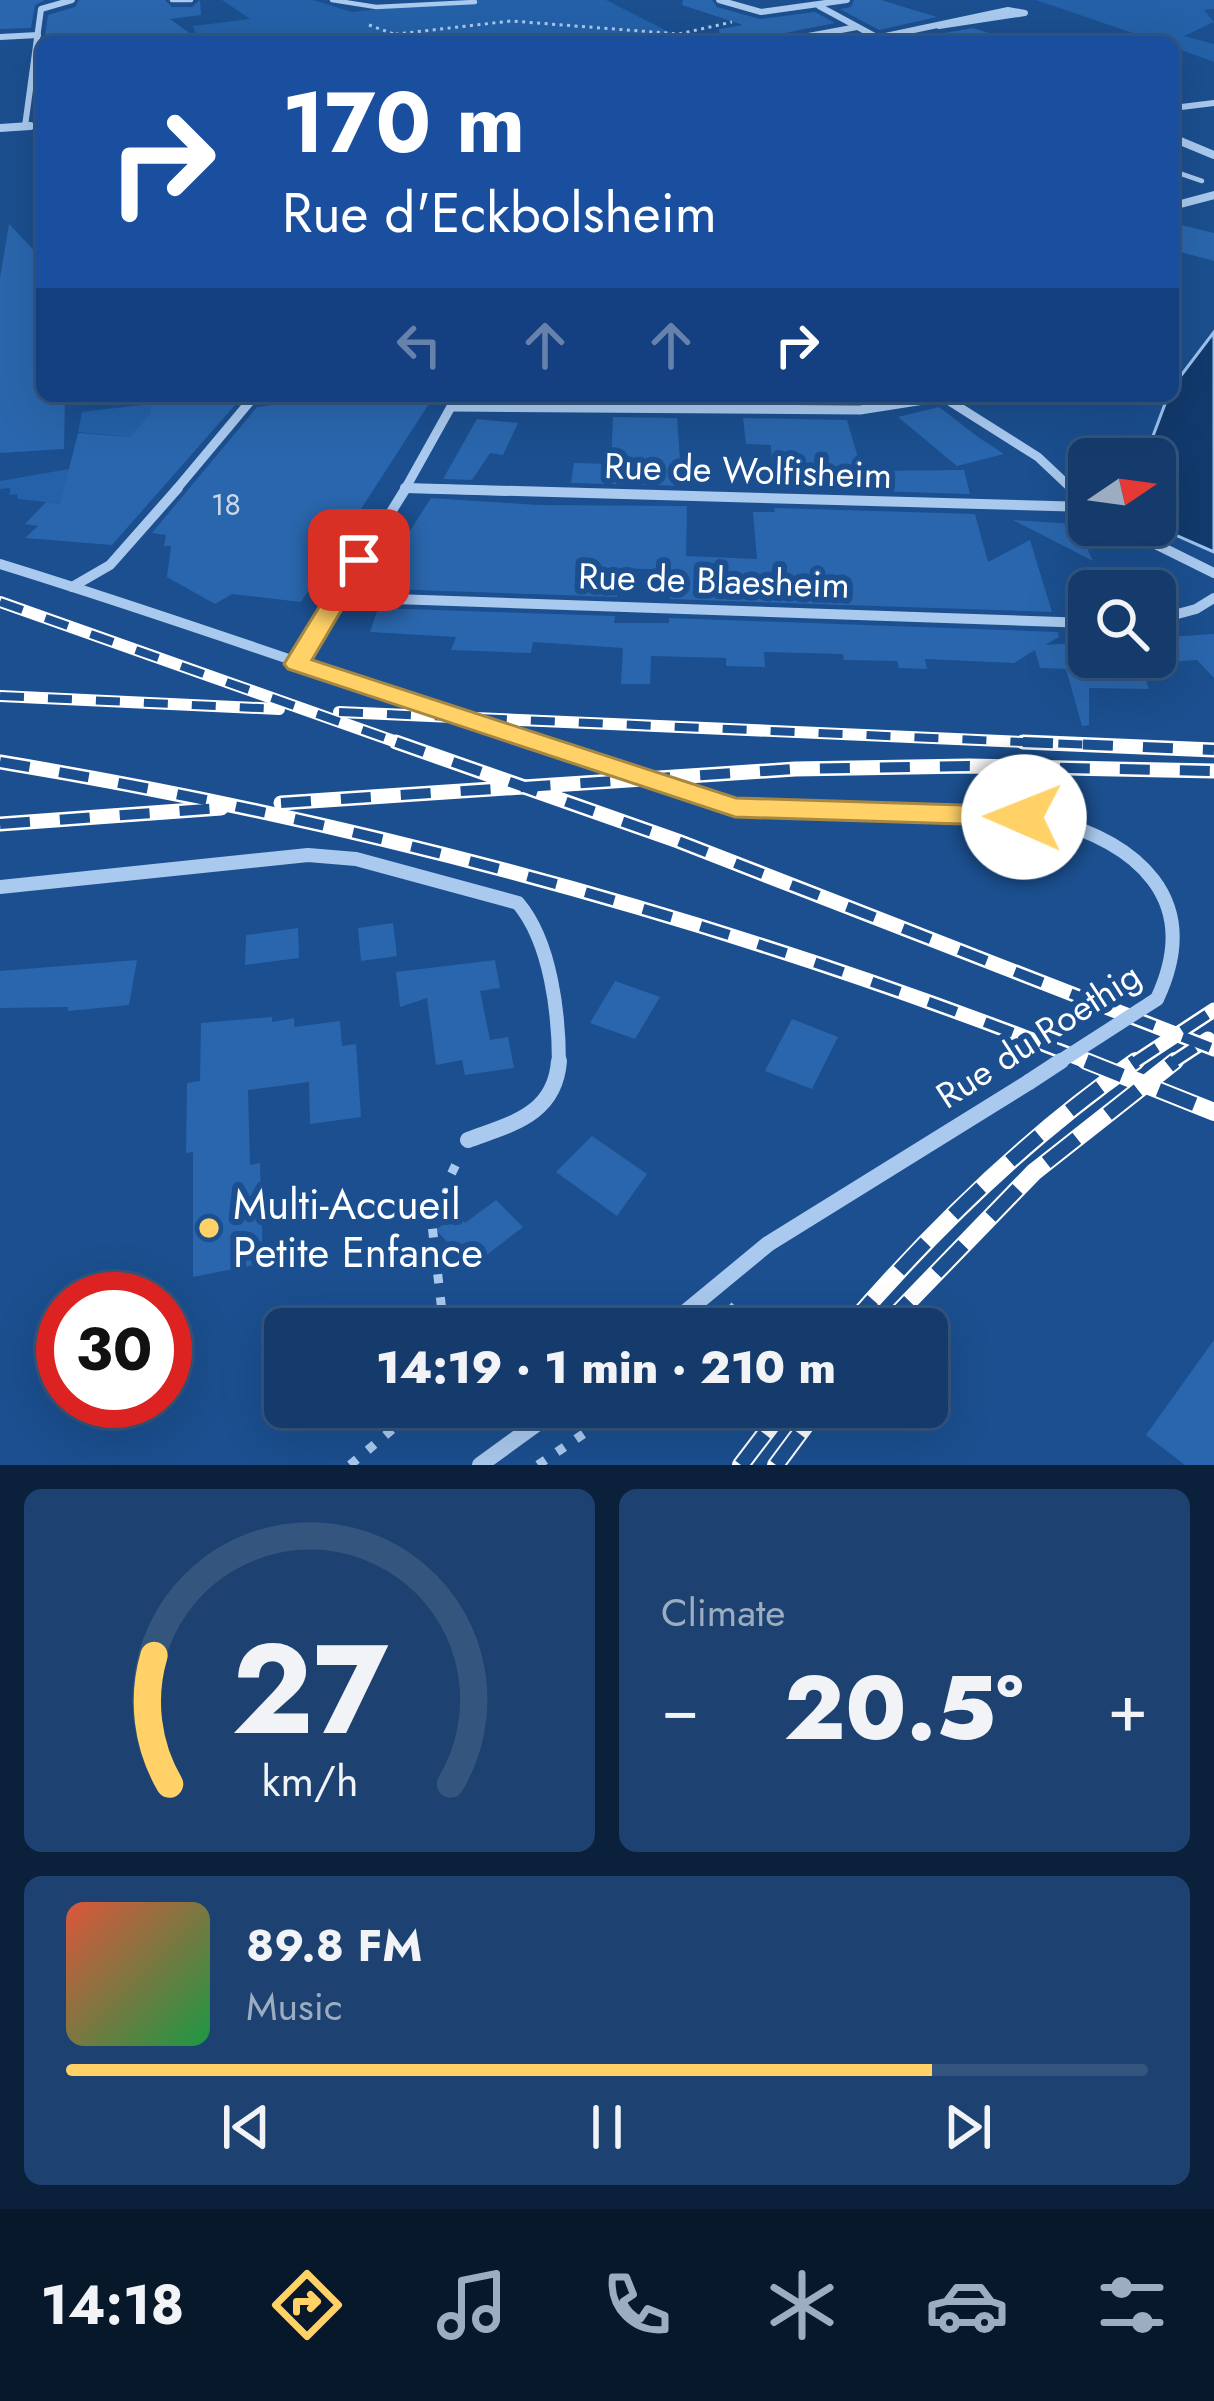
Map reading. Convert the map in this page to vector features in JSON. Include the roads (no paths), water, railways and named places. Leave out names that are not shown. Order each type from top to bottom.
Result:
[{"type":"street","points":[[0,38],[38,35],[41,9],[72,0]]},
{"type":"street","points":[[719,0],[773,12],[847,0]]},
{"type":"street","points":[[807,0],[873,36]]},
{"type":"street","points":[[886,36],[1008,10],[1024,13],[939,26]]},
{"type":"street","points":[[808,36],[857,27]]},
{"type":"street","points":[[25,126],[36,49]]},
{"type":"street","points":[[1179,107],[1214,103]]},
{"type":"street","points":[[0,128],[36,125]]},
{"type":"street","points":[[1179,141],[1214,155]]},
{"type":"street","points":[[1179,204],[1214,195]]},
{"type":"street","points":[[71,587],[110,565],[128,547],[249,402]]},
{"type":"street","points":[[297,664],[455,402],[860,410],[907,402]]},
{"type":"street","points":[[958,402],[1068,484]]},
{"type":"street","name":"Rue de Wolfisheim","points":[[405,488],[1068,505]]},
{"type":"street","points":[[1159,546],[1214,574]]},
{"type":"street","points":[[0,564],[160,613],[297,664],[735,808],[1024,817],[1090,827],[1150,860],[1179,890]]},
{"type":"street","name":"Rue de Blaesheim","points":[[337,597],[1068,622]]},
{"type":"street","points":[[1176,614],[1214,598]]},
{"type":"street","points":[[0,887],[308,855],[356,859],[518,903],[534,922],[561,1073],[545,1104],[524,1119],[468,1140]]},
{"type":"street","name":"Rue du Roethig","points":[[690,1308],[768,1244],[1157,999],[1188,965]]},
{"type":"street","points":[[480,1465],[531,1428]]},
{"type":"lane","points":[[172,0],[190,0]]},
{"type":"lane","points":[[332,0],[376,7],[475,2]]},
{"type":"lane","points":[[1179,173],[1202,181]]},
{"type":"railway","points":[[0,602],[405,745]]},
{"type":"railway","points":[[0,696],[279,709]]},
{"type":"railway","points":[[339,712],[1035,743]]},
{"type":"railway","points":[[396,742],[524,787]]},
{"type":"railway","points":[[1023,742],[1035,743]]},
{"type":"railway","points":[[1035,743],[1214,750]]},
{"type":"railway","points":[[1035,743],[1092,745]]},
{"type":"railway","points":[[0,762],[279,816],[555,884],[826,966],[1094,1064]]},
{"type":"railway","points":[[524,787],[795,769],[969,766],[1214,771]]},
{"type":"railway","points":[[281,803],[524,787]]},
{"type":"railway","points":[[524,787],[678,841],[1177,1035]]},
{"type":"railway","points":[[0,824],[221,808]]},
{"type":"railway","points":[[1177,1035],[1214,1010]]},
{"type":"railway","points":[[1132,1064],[1177,1035]]},
{"type":"railway","points":[[1177,1035],[1201,1044]]},
{"type":"railway","points":[[1201,1044],[1208,1039]]},
{"type":"railway","points":[[1170,1064],[1201,1044]]},
{"type":"railway","points":[[1201,1044],[1214,1049]]},
{"type":"railway","points":[[1086,1061],[1118,1074]]},
{"type":"railway","points":[[1118,1074],[1136,1061]]},
{"type":"railway","points":[[1145,1085],[1175,1061]]},
{"type":"railway","points":[[866,1308],[983,1186],[1118,1074]]},
{"type":"railway","points":[[1118,1074],[1145,1085]]},
{"type":"railway","points":[[902,1308],[1034,1172],[1145,1085]]},
{"type":"railway","points":[[1145,1085],[1214,1112]]},
{"type":"railway","points":[[741,1465],[769,1428]]},
{"type":"railway","points":[[776,1465],[803,1428]]},
{"type":"place","name":"Multi-Accueil Petite Enfance","points":[[209,1228]]}]
